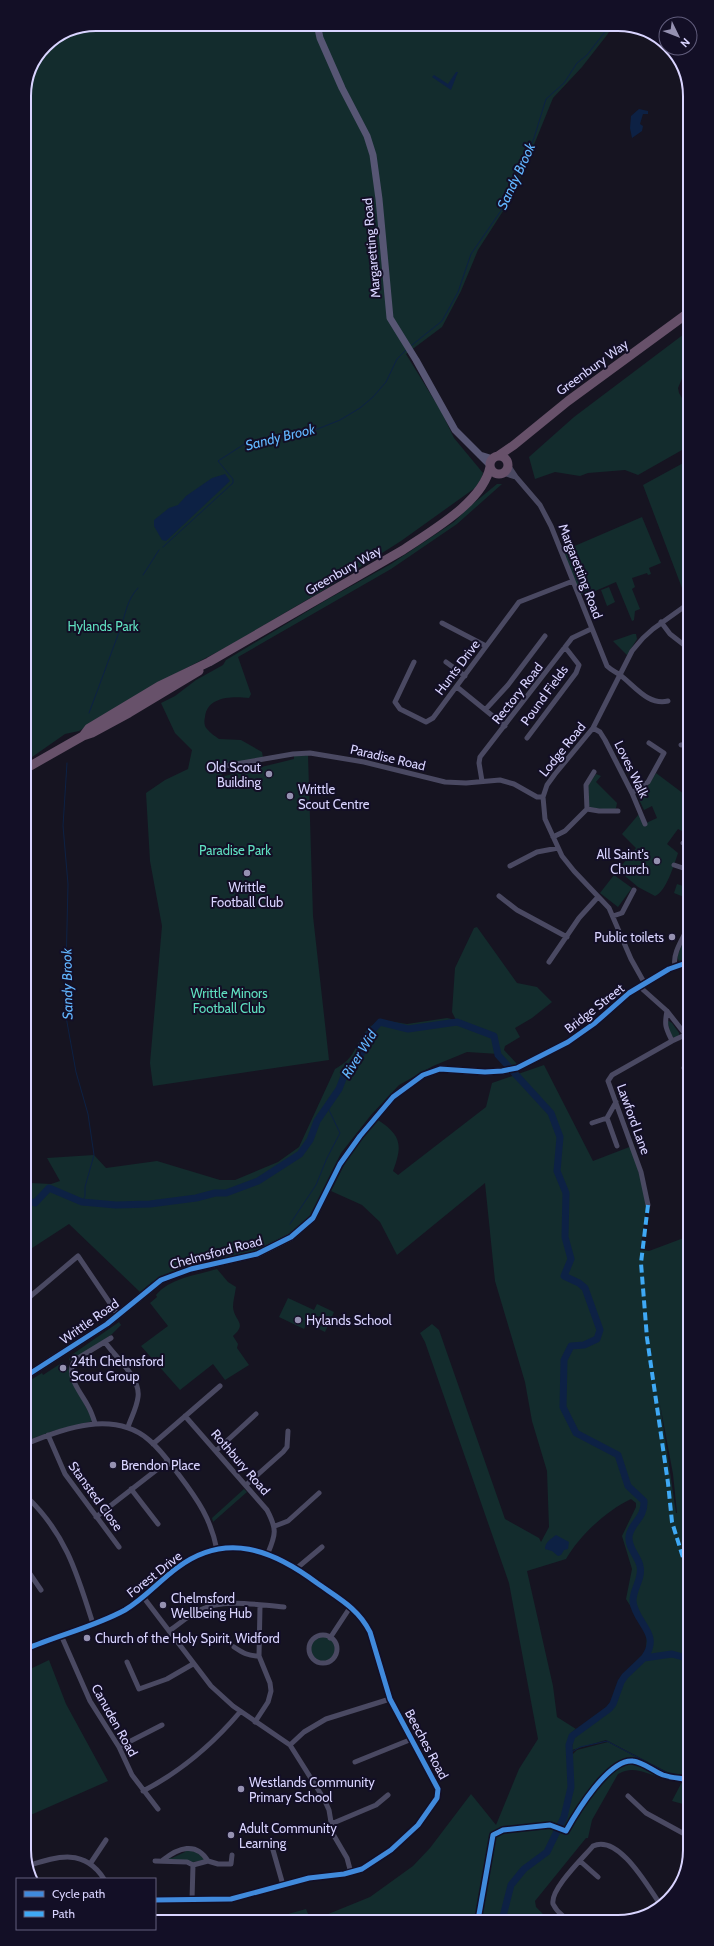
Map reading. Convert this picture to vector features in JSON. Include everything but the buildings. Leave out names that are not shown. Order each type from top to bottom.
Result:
[{"type":"highway","name":"Greenbury Way","points":[[31,766],[82,736],[89,728],[151,691],[210,662],[403,550],[452,515],[481,488],[514,445],[557,409],[683,317]]},
{"type":"street","name":"Margaretting Road","points":[[318,31],[320,38],[342,88],[367,136],[373,155],[379,199],[390,318],[416,360],[449,420],[463,438],[480,454],[516,477],[540,505],[551,526],[607,666],[620,674],[647,698],[658,702],[668,701]]},
{"type":"street","points":[[499,465],[516,477]]},
{"type":"street","name":"Hunts Drive","points":[[414,662],[395,702],[400,709],[426,722],[433,718],[519,602],[573,580]]},
{"type":"street","name":"Lodge Road","points":[[683,607],[661,622],[643,638],[632,651],[593,728],[554,774],[547,785],[543,797],[545,819],[558,848],[567,863],[613,916],[643,985],[667,1011],[683,1032]]},
{"type":"street","points":[[661,622],[670,634],[683,644]]},
{"type":"street","points":[[442,623],[486,646]]},
{"type":"street","name":"Rectory Road","points":[[482,782],[479,760],[572,638],[591,629]]},
{"type":"street","points":[[485,710],[505,690],[545,636]]},
{"type":"street","name":"Pound Fields","points":[[527,738],[576,673],[579,665],[565,647]]},
{"type":"street","points":[[446,662],[465,676]]},
{"type":"street","points":[[457,687],[505,726]]},
{"type":"street","name":"Loves Walk","points":[[593,728],[602,734],[632,793],[645,824]]},
{"type":"street","points":[[632,793],[648,782],[664,753],[649,743]]},
{"type":"street","name":"Paradise Road","points":[[224,766],[293,754],[310,753],[364,762],[445,782],[466,784],[503,780],[533,795],[543,797]]},
{"type":"street","points":[[553,837],[565,831],[587,809],[586,785],[594,772]]},
{"type":"street","points":[[587,809],[599,811],[618,811]]},
{"type":"street","points":[[510,866],[537,852],[558,848]]},
{"type":"street","points":[[674,865],[683,868]]},
{"type":"street","points":[[616,925],[634,890]]},
{"type":"street","points":[[499,896],[517,910],[567,937]]},
{"type":"street","points":[[549,962],[579,918],[598,897]]},
{"type":"street","points":[[613,916],[622,913]]},
{"type":"street","points":[[675,966],[674,961],[683,938]]},
{"type":"street","name":"Bridge Street","points":[[505,1070],[515,1069],[555,1050],[577,1037],[624,997],[675,966],[683,964]]},
{"type":"street","points":[[667,1011],[665,1021],[666,1029],[672,1041]]},
{"type":"street","name":"Lawford Lane","points":[[648,1205],[641,1172],[619,1107],[609,1086],[609,1078],[672,1041],[683,1038]]},
{"type":"street","name":"Chelmsford Road","points":[[161,1280],[191,1269],[258,1254],[282,1243],[300,1230],[316,1213],[333,1177],[348,1151],[393,1098],[423,1075],[440,1069],[485,1072],[505,1070]]},
{"type":"street","points":[[592,1123],[606,1118],[616,1102]]},
{"type":"street","points":[[606,1118],[617,1146]]},
{"type":"street","points":[[31,1296],[78,1256],[118,1315]]},
{"type":"street","name":"Writtle Road","points":[[31,1373],[98,1331],[161,1280]]},
{"type":"street","points":[[95,1423],[88,1406],[75,1385],[71,1373],[72,1364],[75,1360],[111,1338]]},
{"type":"street","points":[[105,1342],[114,1355],[136,1380],[138,1397],[128,1427]]},
{"type":"street","points":[[153,1444],[220,1386]]},
{"type":"street","points":[[216,1450],[256,1414]]},
{"type":"street","name":"Rothbury Road","points":[[186,1416],[246,1484],[267,1510],[275,1526]]},
{"type":"street","points":[[31,1442],[48,1435],[95,1423],[128,1427],[153,1444],[191,1490],[209,1520],[213,1530],[217,1550]]},
{"type":"street","points":[[246,1484],[287,1447],[288,1431]]},
{"type":"street","name":"Stansted Close","points":[[48,1435],[64,1474],[119,1547]]},
{"type":"street","points":[[96,1517],[168,1461]]},
{"type":"street","points":[[131,1490],[158,1524]]},
{"type":"street","points":[[268,1553],[274,1539],[275,1526],[288,1521],[319,1493]]},
{"type":"street","points":[[31,1501],[39,1508],[61,1538],[73,1564],[93,1624]]},
{"type":"street","points":[[297,1568],[322,1547]]},
{"type":"street","name":"Forest Drive","points":[[31,1647],[116,1615],[144,1598],[184,1563],[217,1550],[239,1548],[256,1550],[268,1553],[297,1568]]},
{"type":"street","name":"Beeches Road","points":[[156,1900],[231,1899],[315,1876],[351,1873],[362,1869],[391,1850],[418,1825],[437,1798],[438,1789],[434,1778],[390,1699],[370,1632],[362,1618],[351,1606],[297,1568]]},
{"type":"street","points":[[31,1576],[40,1590]]},
{"type":"street","points":[[144,1598],[211,1686],[240,1712],[290,1746],[324,1799],[329,1810],[333,1834],[347,1858],[351,1873]]},
{"type":"street","points":[[169,1631],[192,1615],[214,1605],[231,1603],[284,1607]]},
{"type":"street","points":[[255,1722],[268,1702],[271,1691],[270,1684],[259,1656],[260,1606]]},
{"type":"street","points":[[330,1638],[351,1606]]},
{"type":"street","name":"Canuden Road","points":[[61,1635],[90,1701],[119,1747],[132,1775],[158,1809]]},
{"type":"street","points":[[322,1636],[330,1638],[336,1645],[336,1654],[334,1658],[326,1663],[317,1662],[310,1656],[309,1647],[311,1643],[322,1636]]},
{"type":"street","points":[[234,1647],[243,1654],[259,1656]]},
{"type":"street","points":[[243,1647],[243,1654]]},
{"type":"street","points":[[127,1662],[137,1690],[167,1680],[193,1664]]},
{"type":"street","points":[[290,1746],[304,1732],[326,1719],[390,1699]]},
{"type":"street","points":[[143,1791],[171,1776],[196,1757],[240,1712]]},
{"type":"street","points":[[119,1747],[162,1724]]},
{"type":"street","points":[[355,1762],[412,1739]]},
{"type":"street","points":[[331,1824],[376,1805],[388,1795]]},
{"type":"street","points":[[628,1796],[646,1813],[683,1833]]},
{"type":"street","points":[[90,1864],[106,1840]]},
{"type":"street","points":[[271,1844],[283,1885]]},
{"type":"street","points":[[562,1915],[553,1904],[553,1898],[568,1874],[593,1846],[597,1844],[610,1846],[633,1865],[658,1901]]},
{"type":"street","points":[[163,1860],[168,1856],[191,1848],[198,1850],[208,1861]]},
{"type":"street","points":[[155,1861],[163,1860],[193,1864],[208,1861],[218,1864],[231,1864],[232,1855]]},
{"type":"street","points":[[33,1864],[63,1856],[78,1858],[90,1864],[103,1878]]},
{"type":"street","points":[[580,1860],[598,1877]]},
{"type":"street","points":[[192,1900],[193,1864]]},
{"type":"green space","name":"Hylands Park","points":[[96,31],[610,31],[582,67],[553,98],[514,194],[478,250],[461,291],[442,327],[406,354],[441,411],[454,438],[483,473],[475,488],[401,541],[327,588],[227,647],[169,677],[79,731],[65,734],[31,758],[31,92],[33,79],[42,60],[50,50],[71,36],[83,32]]},
{"type":"green space","points":[[683,335],[683,376],[678,388],[679,393],[683,398],[682,450],[638,475],[625,470],[588,473],[580,476],[555,472],[535,479],[529,457],[574,417]]},
{"type":"green space","points":[[683,463],[683,591],[643,485]]},
{"type":"green space","points":[[497,484],[502,484],[457,524],[391,569],[238,657],[251,694],[249,698],[236,697],[222,699],[210,705],[207,710],[204,722],[205,725],[207,729],[219,739],[241,740],[262,752],[263,758],[232,764],[223,771],[221,777],[294,759],[294,756],[308,755],[313,916],[329,1060],[153,1086],[150,1063],[162,926],[150,861],[146,793],[165,780],[188,769],[192,750],[175,733],[161,703],[175,696],[196,680],[223,665],[226,660],[328,599],[391,564],[454,522],[469,507]]},
{"type":"green space","points":[[642,517],[661,563],[649,568],[651,574],[648,575],[647,573],[632,578],[635,587],[632,589],[640,609],[635,611],[634,620],[632,621],[616,582],[586,595],[580,594],[563,551]]},
{"type":"green space","points":[[609,587],[615,602],[607,606],[601,590]]},
{"type":"green space","points":[[636,634],[637,639],[627,655],[613,641]]},
{"type":"green space","points":[[656,773],[683,793],[683,832],[678,829],[667,844],[678,853],[666,884],[655,896],[638,887],[618,870],[636,848],[622,834],[639,814],[644,824],[657,818],[652,806],[644,810],[637,795],[646,789]]},
{"type":"green space","points":[[596,774],[601,776],[596,782],[617,803],[614,810],[591,808],[589,806],[588,785]]},
{"type":"green space","points":[[614,875],[632,888],[618,907],[600,893]]},
{"type":"green space","points":[[677,884],[683,886],[683,897],[674,893]]},
{"type":"green space","points":[[477,927],[517,983],[537,987],[552,1002],[532,1018],[515,1028],[520,1037],[505,1046],[504,1050],[518,1065],[511,1067],[499,1054],[467,1052],[433,1066],[399,1085],[371,1115],[341,1153],[310,1217],[296,1231],[260,1250],[171,1272],[152,1282],[140,1292],[69,1224],[31,1249],[31,1183],[51,1184],[60,1181],[47,1158],[94,1155],[106,1168],[157,1161],[220,1180],[235,1180],[278,1162],[299,1147],[335,1069],[342,1065],[351,1056],[367,1029],[382,1020],[407,1024],[447,1018],[456,1020],[452,1012],[455,968],[474,928]]},
{"type":"green space","points":[[683,942],[683,960],[679,961],[677,957]]},
{"type":"green space","points":[[667,1020],[672,1023],[679,1033],[679,1036],[674,1038],[671,1035]]},
{"type":"green space","points":[[544,1065],[593,1161],[632,1146],[647,1204],[640,1250],[649,1251],[683,1238],[683,1774],[671,1774],[606,1740],[572,1750],[573,1739],[579,1734],[576,1729],[570,1734],[567,1747],[569,1754],[573,1754],[577,1750],[608,1742],[672,1776],[683,1776],[683,1780],[658,1777],[635,1770],[624,1771],[618,1774],[592,1820],[588,1838],[586,1838],[535,1901],[536,1907],[544,1915],[326,1915],[370,1897],[413,1866],[430,1848],[471,1794],[496,1825],[519,1769],[538,1739],[509,1583],[425,1342],[420,1333],[432,1324],[439,1330],[505,1519],[539,1538],[541,1542],[549,1527],[547,1471],[532,1421],[525,1382],[495,1281],[485,1183],[397,1255],[380,1222],[362,1205],[331,1191],[351,1151],[378,1120],[386,1125],[398,1141],[398,1154],[393,1171],[398,1175],[486,1107],[492,1083]],"holes":[[[660,1404],[673,1474],[677,1513]],[[631,1499],[636,1503],[636,1507],[622,1536],[632,1569],[626,1599],[647,1633],[646,1651],[622,1676],[612,1700],[605,1709],[588,1723],[576,1729],[557,1717],[553,1686],[527,1571],[566,1559],[594,1524],[612,1510]]]},
{"type":"green space","points":[[217,1269],[228,1282],[236,1287],[233,1307],[240,1325],[237,1332],[233,1336],[238,1344],[237,1348],[249,1365],[225,1380],[213,1364],[180,1390],[141,1346],[168,1326],[150,1303],[157,1297],[156,1295],[162,1289],[176,1281]]},
{"type":"green space","points":[[288,1298],[314,1310],[317,1304],[334,1312],[325,1332],[307,1323],[304,1329],[279,1317]]},
{"type":"green space","points":[[119,1322],[121,1325],[111,1335],[72,1361],[69,1360],[70,1356]]},
{"type":"green space","points":[[63,1362],[58,1369],[64,1373],[68,1366],[70,1376],[93,1421],[53,1431],[31,1439],[31,1380],[42,1373],[43,1375]]},
{"type":"green space","points":[[244,1489],[247,1492],[213,1522],[212,1518]]},
{"type":"green space","points":[[323,1637],[328,1638],[334,1644],[334,1654],[328,1660],[323,1661],[318,1660],[312,1654],[311,1649],[312,1644],[318,1638]]},
{"type":"green space","points":[[49,1660],[66,1704],[108,1781],[31,1815],[31,1669]]},
{"type":"green space","points":[[683,1780],[683,1804],[672,1801]]},
{"type":"green space","points":[[186,1850],[196,1852],[203,1857],[204,1860],[193,1862],[169,1859],[170,1857],[172,1858],[185,1852]]},
{"type":"green space","points":[[306,1909],[308,1915],[284,1915]]},
{"type":"water","points":[[456,72],[458,72],[451,90],[432,77],[434,75],[448,84]]},
{"type":"water","points":[[639,109],[648,111],[648,114],[643,114],[640,124],[643,126],[642,131],[632,138],[630,128],[631,116]]},
{"type":"water","points":[[225,474],[230,481],[166,541],[162,540],[154,526],[154,520],[169,508],[178,505],[186,496],[212,478]]},
{"type":"water","points":[[556,1535],[569,1542],[568,1549],[564,1550],[561,1555],[558,1556],[552,1551],[545,1549],[550,1539]]},
{"type":"waterway","name":"Sandy Brook","points":[[412,345],[442,321],[458,292],[471,254],[507,202],[534,138],[546,99],[564,83],[577,63],[587,55],[606,31]]},
{"type":"waterway","name":"Sandy Brook","points":[[163,547],[233,483],[233,479],[218,461],[246,443],[305,434],[340,420],[360,408],[373,397],[386,382],[397,359],[406,350]]},
{"type":"waterway","name":"Sandy Brook","points":[[143,575],[159,550]]},
{"type":"waterway","name":"Sandy Brook","points":[[89,713],[121,627],[127,606],[131,597],[138,588]]},
{"type":"waterway","name":"Sandy Brook","points":[[67,763],[63,826],[68,884],[65,1011],[76,1072],[88,1114],[94,1155],[85,1187],[85,1196],[82,1202]]},
{"type":"waterway","name":"River Wid","points":[[31,1202],[35,1203],[49,1188],[82,1202],[116,1205],[150,1204],[196,1198],[215,1193],[226,1193],[258,1181],[300,1154],[310,1140],[317,1121],[339,1089],[346,1071],[361,1054],[369,1034],[380,1022],[408,1029],[457,1022],[494,1036],[498,1055],[551,1113],[560,1137],[557,1171],[566,1193],[565,1237],[571,1259],[564,1276],[579,1283],[585,1288],[600,1330],[597,1339],[584,1345],[571,1346],[564,1360],[563,1407],[576,1433],[618,1455],[628,1486],[644,1501],[644,1507],[640,1517],[632,1528],[629,1537],[630,1545],[639,1562],[641,1571],[634,1593],[633,1602],[635,1610],[649,1636],[650,1642],[649,1650],[644,1658]]},
{"type":"waterway","points":[[290,1224],[316,1185],[327,1158],[340,1133],[327,1106]]},
{"type":"waterway","points":[[503,1915],[511,1885],[524,1869],[547,1852],[564,1817],[571,1787],[569,1745],[572,1736],[609,1709],[613,1704],[621,1682],[625,1676],[644,1658],[672,1654],[683,1657]]},
{"type":"waterway","points":[[570,1753],[580,1747],[607,1741],[673,1776],[683,1775]]},
{"type":"marked path","points":[[648,1205],[641,1263],[647,1338],[668,1483],[672,1522],[683,1558]]},
{"type":"cycle path","points":[[31,1373],[107,1324],[161,1280],[191,1269],[257,1254],[291,1237],[313,1218],[340,1164],[360,1136],[393,1097],[423,1075],[440,1069],[485,1072],[517,1068],[568,1042],[595,1023],[629,993],[669,969],[683,964]]},
{"type":"cycle path","points":[[31,1647],[113,1616],[132,1605],[177,1568],[195,1557],[213,1550],[231,1548],[249,1549],[266,1554],[300,1571],[347,1604],[360,1616],[370,1632],[390,1699],[438,1789],[437,1798],[418,1825],[391,1850],[362,1869],[344,1874],[309,1878],[231,1899],[156,1900]]},
{"type":"cycle path","points":[[479,1915],[493,1835],[503,1830],[550,1825],[566,1831],[594,1788],[614,1768],[624,1762],[637,1762],[663,1775],[683,1779]]},
{"type":"place","name":"Old Scout Building","points":[[269,774]]},
{"type":"place","name":"Writtle Scout Centre","points":[[290,796]]},
{"type":"place","name":"All Saint's Church","points":[[657,861]]},
{"type":"place","name":"Writtle Football Club","points":[[247,873]]},
{"type":"place","name":"Public toilets","points":[[672,937]]},
{"type":"place","name":"Hylands School","points":[[298,1320]]},
{"type":"place","name":"24th Chelmsford Scout Group","points":[[63,1368]]},
{"type":"place","name":"Brendon Place","points":[[113,1465]]},
{"type":"place","name":"Chelmsford Wellbeing Hub","points":[[163,1605]]},
{"type":"place","name":"Church of the Holy Spirit, Widford","points":[[87,1638]]},
{"type":"place","name":"Westlands Community Primary School","points":[[241,1789]]},
{"type":"place","name":"Adult Community Learning","points":[[231,1835]]},
{"type":"park label","name":"Paradise Park","points":[[235,850]]},
{"type":"park label","name":"Writtle Minors Football Club","points":[[229,1000]]}]
